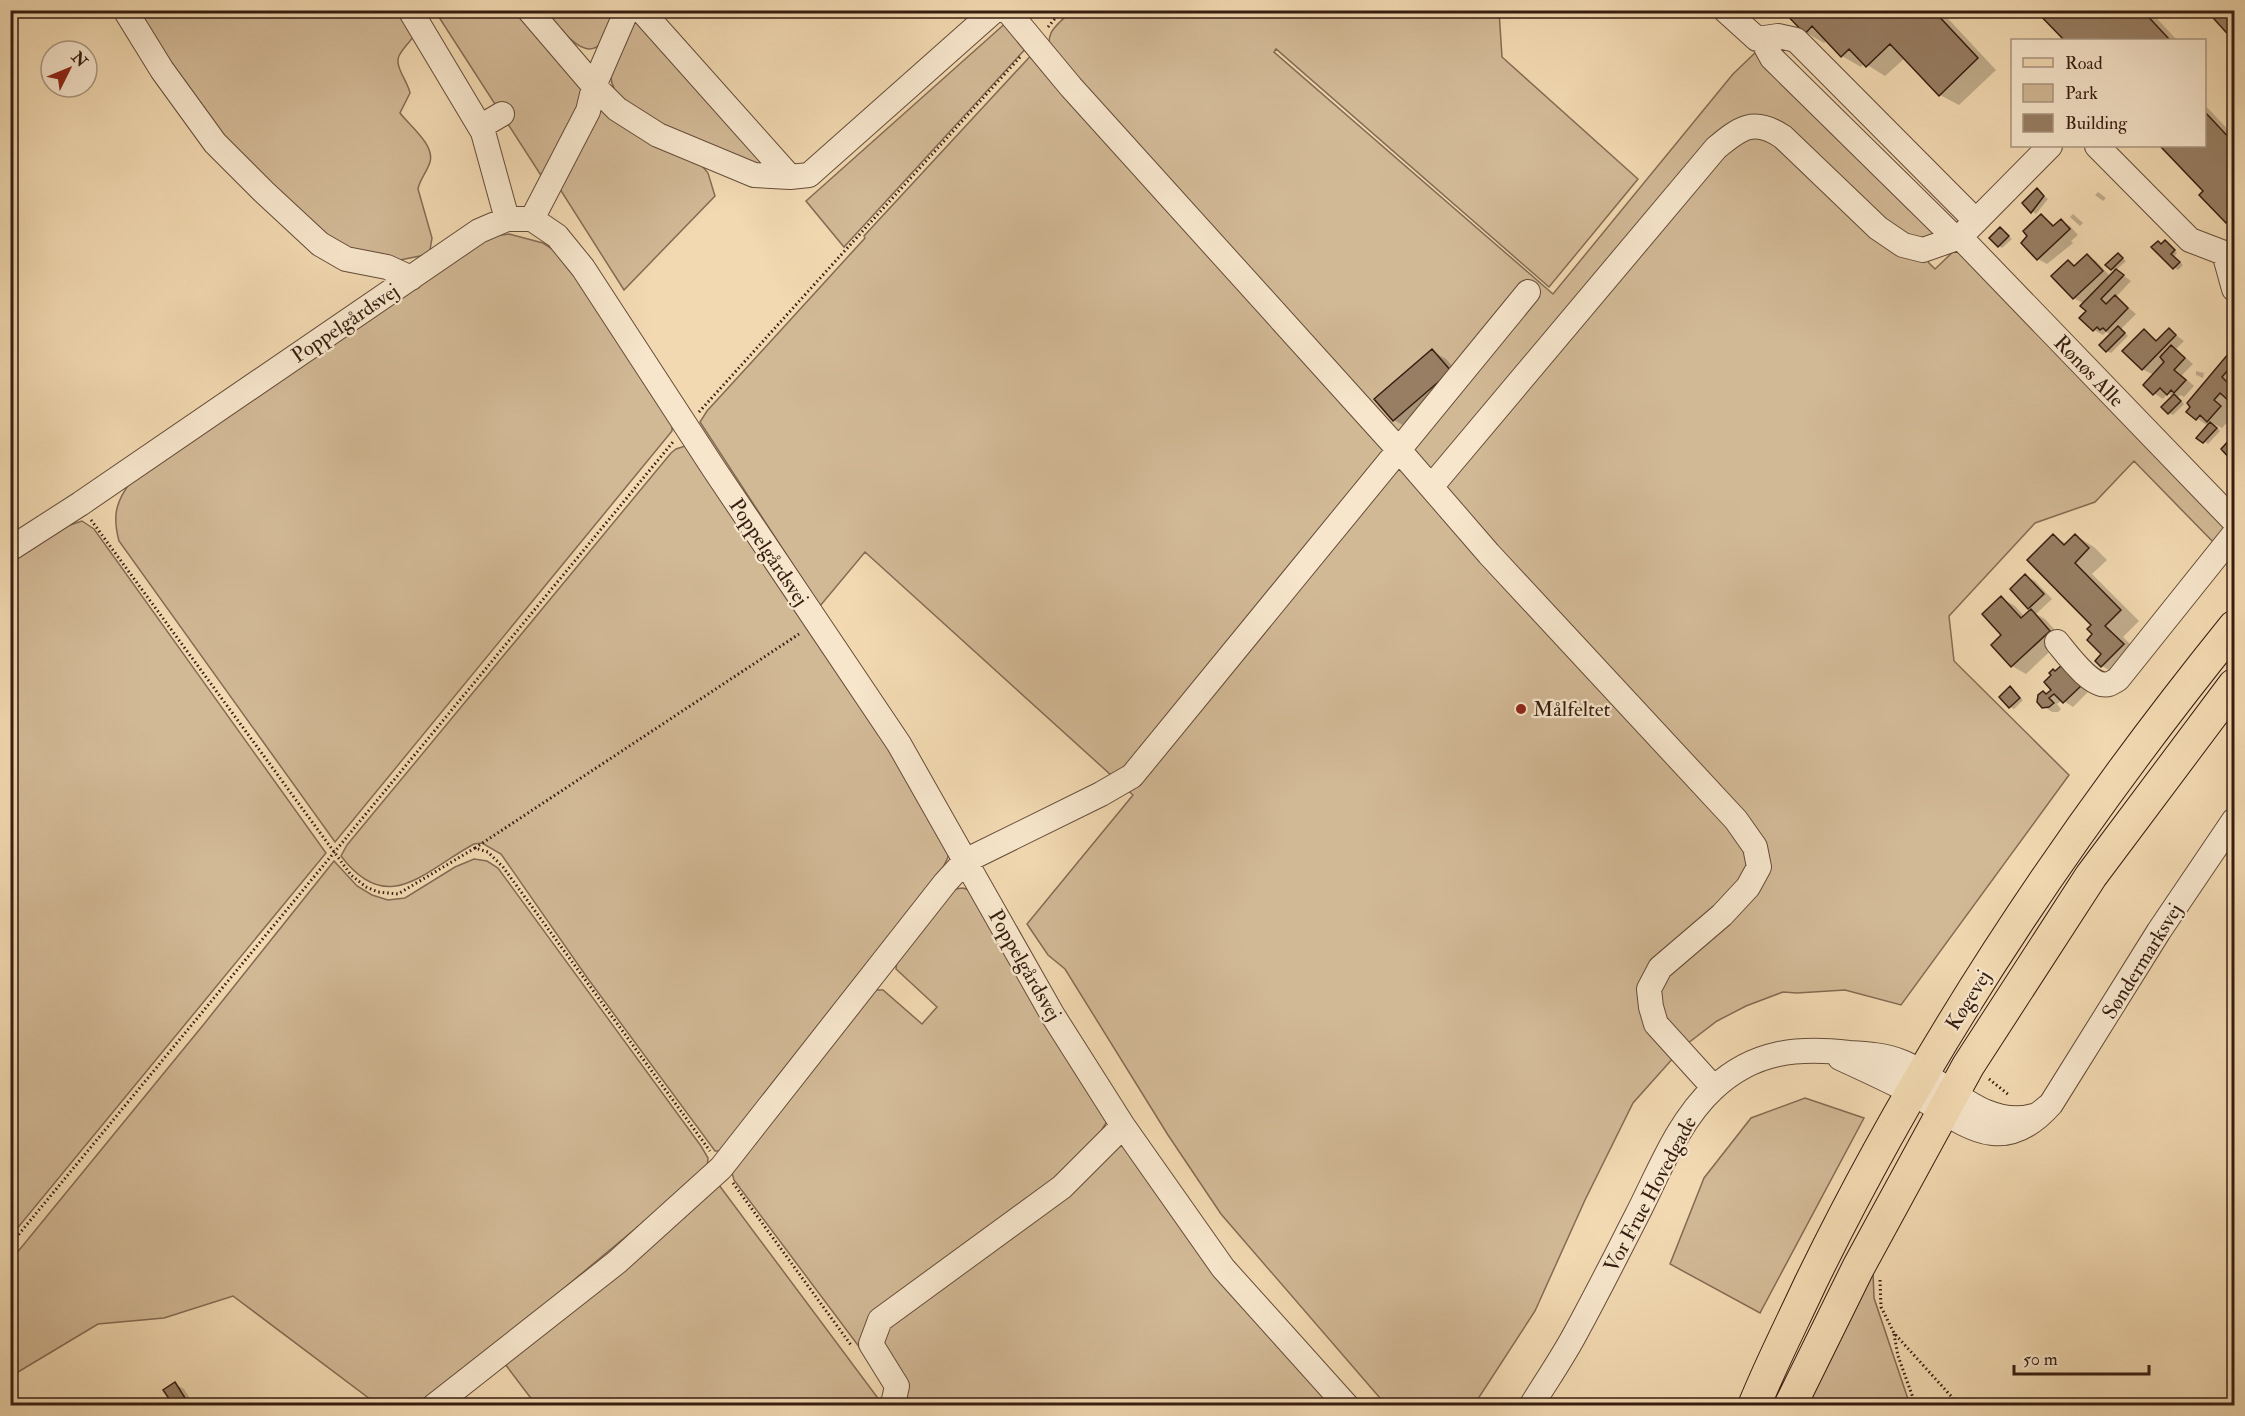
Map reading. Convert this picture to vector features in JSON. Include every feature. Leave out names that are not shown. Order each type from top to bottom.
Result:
[{"type":"main road","name":"Køgevej","points":[[1754,1406],[1844,1215],[1918,1083],[1981,978],[2064,852],[2142,746],[2235,627]]},
{"type":"main road","name":"Køgevej","points":[[1790,1406],[1858,1268],[1948,1102],[2049,938],[2091,876],[2235,685]]},
{"type":"street","points":[[125,10],[162,69],[208,134],[264,192],[320,244],[346,259],[387,267],[411,278]]},
{"type":"street","points":[[410,10],[480,128],[507,219]]},
{"type":"street","points":[[529,10],[594,86],[617,109],[658,135],[754,175],[790,177],[809,175],[995,10]]},
{"type":"street","points":[[532,219],[588,111],[594,86],[627,10]]},
{"type":"street","points":[[641,10],[790,177]]},
{"type":"street","points":[[1007,10],[1490,554],[1736,820],[1755,847],[1759,867],[1748,887],[1722,915],[1660,968],[1649,988],[1656,1024],[1714,1088]]},
{"type":"street","name":"Rønøs Alle","points":[[1725,10],[1757,39],[1778,36],[1796,40],[1964,232],[2235,521]]},
{"type":"street","points":[[480,128],[502,114]]},
{"type":"street","points":[[1431,487],[1716,148],[1736,132],[1758,126],[1772,130],[1783,137],[1878,228],[1904,245],[1923,249],[1964,232],[2049,147]]},
{"type":"street","points":[[2098,147],[2190,240],[2229,253],[2235,289]]},
{"type":"street","name":"Poppelgårdsvej","points":[[10,549],[80,504],[480,231],[507,219],[532,219],[558,236],[583,268],[686,427],[899,744],[1052,1014],[1123,1126],[1223,1268],[1347,1406]]},
{"type":"street","points":[[434,1406],[617,1262],[721,1168],[945,883],[965,861],[1101,794],[1132,776],[1528,292]]},
{"type":"street","points":[[2057,642],[2085,674],[2100,684],[2109,684],[2118,679],[2235,534]]},
{"type":"street","name":"Søndermarksvej","points":[[1918,1083],[1948,1102],[2000,1117],[2034,1116],[2051,1104],[2159,930],[2235,820]]},
{"type":"street","name":"Vor Frue Hovedgade","points":[[1531,1406],[1573,1338],[1682,1127],[1714,1088],[1733,1072],[1775,1053],[1822,1050],[1918,1083]]},
{"type":"street","points":[[890,1406],[893,1404],[897,1386],[871,1344],[880,1320],[1062,1187],[1123,1126]]},
{"type":"path","points":[[10,1245],[686,427],[1062,10]]},
{"type":"path","points":[[80,504],[351,875],[366,887],[378,892],[398,894],[475,848],[817,623]]},
{"type":"path","points":[[475,848],[488,852],[503,867],[852,1347]]},
{"type":"path","points":[[1916,1406],[1898,1356],[1894,1333],[1960,1406]]},
{"type":"green space","points":[[132,11],[405,11],[416,32],[398,60],[410,93],[400,113],[421,136],[431,156],[429,166],[418,189],[432,238],[430,250],[425,255],[390,262],[343,253],[225,142]]},
{"type":"green space","points":[[435,11],[524,11],[584,88],[560,150],[544,180]]},
{"type":"green space","points":[[546,11],[620,11],[600,44],[593,48],[585,48],[570,39]]},
{"type":"green space","name":"Målfeltet","points":[[1071,11],[1499,11],[1502,57],[1638,179],[1549,287],[1276,49],[1274,52],[1553,294],[1733,74],[1757,51],[1940,233],[1919,240],[1929,263],[1935,269],[1956,249],[2227,520],[2216,545],[2134,461],[2095,502],[2035,523],[1949,616],[1954,661],[2069,775],[1901,1005],[1845,990],[1783,992],[1746,1006],[1717,1021],[1683,1047],[1633,1103],[1585,1200],[1535,1311],[1474,1405],[1386,1405],[1221,1214],[1168,1135],[1065,969],[1048,955],[1027,924],[1133,795],[865,552],[820,606],[700,422],[707,411],[865,238],[864,236],[1036,50],[1051,53],[1049,39],[1053,29]]},
{"type":"green space","points":[[636,20],[765,159],[758,164],[651,120],[619,96],[612,83],[612,69],[624,34]]},
{"type":"green space","points":[[1009,20],[1029,45],[844,247],[806,201]]},
{"type":"green space","points":[[601,108],[698,161],[708,173],[715,196],[624,290],[558,186]]},
{"type":"green space","points":[[509,234],[543,243],[569,260],[672,424],[672,431],[335,842],[119,541],[116,516],[119,502],[132,480],[471,247],[494,236]]},
{"type":"green space","points":[[685,446],[689,448],[915,783],[947,844],[948,857],[939,876],[722,1151],[715,1151],[586,976],[501,854],[482,843],[474,844],[422,876],[391,887],[375,884],[358,874],[341,856],[347,845],[671,453]]},
{"type":"green space","points":[[82,521],[94,529],[326,853],[11,1236],[11,561],[64,527]]},
{"type":"green space","points":[[474,859],[487,861],[498,868],[701,1146],[708,1158],[707,1169],[424,1405],[378,1405],[233,1296],[164,1318],[98,1324],[11,1375],[11,1260],[334,861],[357,886],[372,895],[388,900],[405,898],[455,867]]},
{"type":"green space","points":[[955,889],[969,890],[1108,1120],[1084,1158],[865,1348],[860,1348],[734,1180],[732,1173],[875,990],[883,990],[922,1024],[937,1007],[896,969],[897,958]]},
{"type":"green space","points":[[1805,1098],[1864,1118],[1760,1313],[1670,1264],[1704,1178],[1751,1118]]},
{"type":"green space","points":[[1121,1142],[1336,1405],[907,1405],[906,1381],[884,1344],[888,1327]]},
{"type":"green space","points":[[716,1181],[883,1405],[536,1405],[505,1364]]},
{"type":"green space","points":[[1873,1272],[1874,1298],[1910,1405],[1807,1406]]},
{"type":"building","points":[[1782,10],[1933,10],[1978,58],[1939,96],[1890,44],[1866,67],[1849,49],[1841,57],[1812,26],[1805,34]]},
{"type":"building","points":[[2035,10],[2142,10],[2169,39],[2063,39]]},
{"type":"building","points":[[2206,10],[2234,10],[2234,41]]},
{"type":"building","points":[[2206,113],[2234,143],[2234,216],[2226,223],[2199,195],[2203,191],[2161,147],[2206,147]]},
{"type":"building","points":[[2037,188],[2044,196],[2031,213],[2022,203]]},
{"type":"building","points":[[2041,214],[2053,226],[2061,219],[2070,229],[2037,260],[2021,243],[2027,236],[2023,231]]},
{"type":"building","points":[[2000,227],[2009,236],[1998,247],[1989,238]]},
{"type":"building","points":[[2165,240],[2175,250],[2171,254],[2180,262],[2173,269],[2151,247],[2158,241],[2161,244]]},
{"type":"building","points":[[2118,253],[2123,258],[2111,270],[2105,265]]},
{"type":"building","points":[[2087,254],[2103,271],[2073,299],[2051,276],[2068,260],[2074,266]]},
{"type":"building","points":[[2116,269],[2124,275],[2101,299],[2106,304],[2115,295],[2128,308],[2106,331],[2097,327],[2093,331],[2079,318],[2086,311],[2080,306]]},
{"type":"building","points":[[2118,326],[2125,333],[2106,352],[2099,345]]},
{"type":"building","points":[[2169,328],[2176,335],[2142,370],[2122,351],[2144,329],[2156,341]]},
{"type":"building","points":[[2171,345],[2185,358],[2174,370],[2186,380],[2174,393],[2171,390],[2167,395],[2160,388],[2153,395],[2143,385],[2164,362],[2160,357]]},
{"type":"building","points":[[2234,347],[2234,363],[2222,377],[2234,389],[2234,395],[2229,401],[2220,393],[2214,400],[2221,406],[2207,422],[2200,415],[2196,420],[2186,412],[2190,407],[2187,403]]},
{"type":"building","points":[[1432,349],[1451,371],[1393,421],[1374,399]]},
{"type":"building","points":[[2174,394],[2181,401],[2168,414],[2161,407]]},
{"type":"building","points":[[2210,422],[2217,428],[2203,443],[2196,438]]},
{"type":"building","points":[[2234,435],[2234,463],[2221,449]]},
{"type":"building","points":[[2053,534],[2064,545],[2075,534],[2089,548],[2075,563],[2121,610],[2105,626],[2124,644],[2101,667],[2095,661],[2101,654],[2087,640],[2092,634],[2087,629],[2091,625],[2027,560]]},
{"type":"building","points":[[2025,574],[2044,594],[2028,609],[2010,589]]},
{"type":"building","points":[[2001,596],[2021,618],[2031,609],[2050,631],[2011,667],[1991,645],[2001,635],[1982,614]]},
{"type":"building","points":[[2062,665],[2081,686],[2063,703],[2054,694],[2049,698],[2054,703],[2042,708],[2037,702],[2038,695],[2043,691],[2046,694],[2051,690],[2044,682],[2053,669],[2055,671]]},
{"type":"building","points":[[2010,686],[2020,698],[2009,708],[1999,697]]},
{"type":"building","points":[[175,1382],[190,1406],[174,1406],[163,1390]]},
{"type":"place","name":"Målfeltet","points":[[1521,709]]}]
